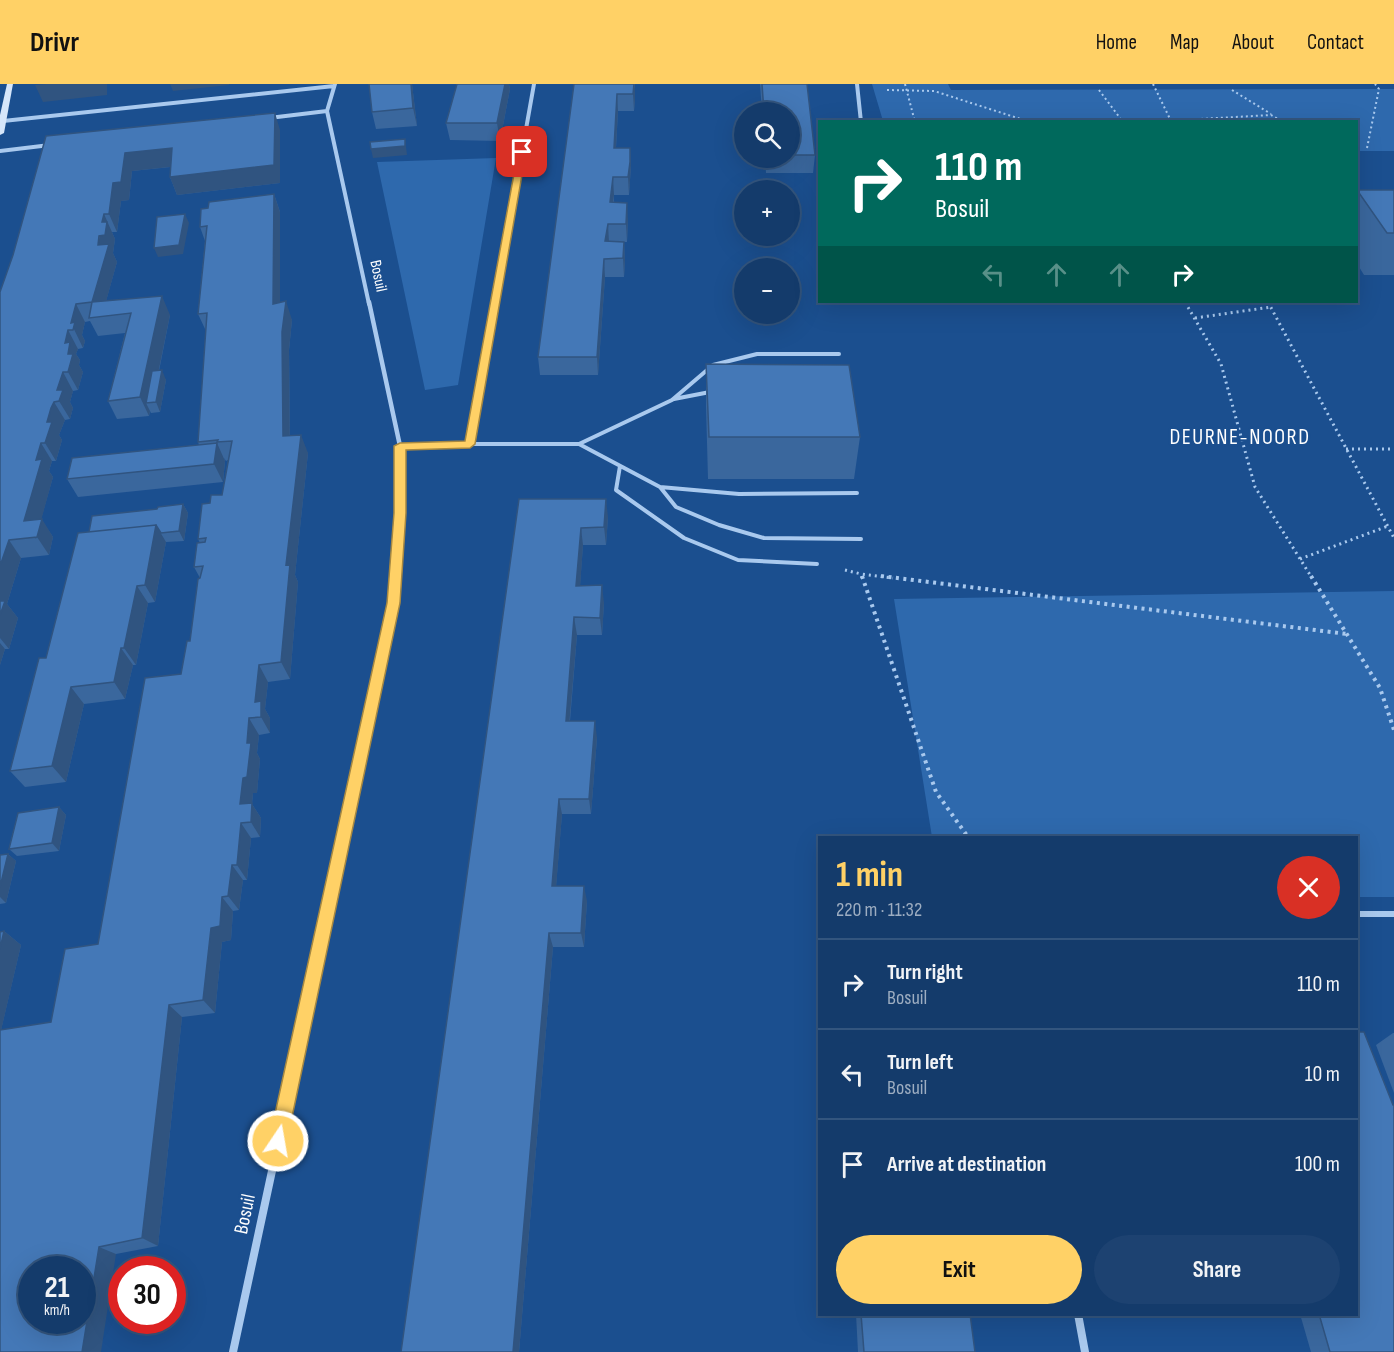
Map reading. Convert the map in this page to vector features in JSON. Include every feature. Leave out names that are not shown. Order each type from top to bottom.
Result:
[{"type":"street","points":[[0,133],[10,84]]},
{"type":"street","points":[[400,446],[470,444],[534,84]]},
{"type":"street","points":[[857,84],[861,120]]},
{"type":"street","points":[[3,121],[334,85],[327,111],[269,118]]},
{"type":"street","name":"Bosuil","points":[[233,1352],[394,603],[400,513],[400,446],[327,111]]},
{"type":"street","points":[[0,151],[58,144]]},
{"type":"street","points":[[1358,914],[1394,914]]},
{"type":"street","points":[[1078,1316],[1086,1352]]},
{"type":"lane","points":[[672,400],[713,365],[757,354],[839,354]]},
{"type":"lane","points":[[470,444],[579,444],[672,400],[717,391]]},
{"type":"lane","points":[[579,444],[660,487],[739,494],[857,493]]},
{"type":"lane","points":[[620,466],[616,490],[684,538],[738,560],[817,564]]},
{"type":"lane","points":[[660,487],[676,507],[719,525],[764,538],[861,539]]},
{"type":"path","points":[[905,84],[914,120]]},
{"type":"path","points":[[1153,84],[1170,120]]},
{"type":"path","points":[[1367,148],[1379,89],[1375,84]]},
{"type":"path","points":[[856,90],[934,91],[1024,120]]},
{"type":"path","points":[[1100,90],[1122,120]]},
{"type":"path","points":[[1232,90],[1280,120]]},
{"type":"path","points":[[1187,120],[1271,115]]},
{"type":"path","points":[[1186,303],[1221,364],[1255,487],[1380,688],[1394,730]]},
{"type":"path","points":[[1269,303],[1394,538]]},
{"type":"path","points":[[1194,318],[1271,307]]},
{"type":"path","points":[[1347,448],[1394,449]]},
{"type":"path","points":[[1300,558],[1388,526]]},
{"type":"path","points":[[967,836],[936,792],[861,574],[1347,634]]},
{"type":"shaded area","points":[[872,84],[948,84],[951,90],[1394,89],[1394,151],[1358,151],[1358,120],[883,120]]},
{"type":"shaded area","points":[[496,158],[458,385],[425,390],[377,162]]},
{"type":"shaded area","points":[[1394,591],[1394,897],[1358,897],[1358,836],[932,836],[894,599]]},
{"type":"building","points":[[369,84],[411,84],[413,108],[372,112]]},
{"type":"building","points":[[457,84],[505,84],[497,123],[446,123]]},
{"type":"building","points":[[574,84],[634,84],[633,94],[617,94],[614,148],[630,148],[630,162],[628,177],[613,177],[610,202],[627,203],[626,224],[608,224],[605,241],[624,242],[623,258],[604,259],[597,357],[538,357]]},
{"type":"building","points":[[762,84],[807,84],[815,155],[800,155],[800,102],[763,102]]},
{"type":"building","points":[[275,113],[274,165],[170,177],[172,148],[125,153],[121,182],[113,183],[109,214],[104,214],[102,222],[107,222],[105,235],[99,236],[98,245],[109,244],[92,302],[76,304],[71,323],[75,322],[73,330],[68,330],[65,343],[70,342],[68,354],[73,354],[68,372],[63,372],[57,390],[63,390],[59,401],[54,402],[51,408],[47,422],[52,422],[45,443],[41,443],[36,460],[42,459],[24,521],[42,519],[37,537],[9,540],[0,566],[0,292],[13,255],[46,136]]},
{"type":"building","points":[[405,139],[405,146],[371,149],[370,142]]},
{"type":"building","points":[[1358,190],[1394,190],[1394,233],[1387,233]]},
{"type":"building","points":[[274,194],[273,304],[286,301],[282,332],[283,436],[301,435],[286,565],[290,564],[281,662],[259,665],[255,702],[261,701],[261,717],[249,718],[247,743],[251,743],[247,777],[243,778],[240,804],[252,803],[251,822],[241,823],[237,865],[232,865],[228,896],[222,897],[220,926],[211,928],[203,1000],[169,1005],[142,1238],[99,1247],[96,1266],[96,1256],[18,1256],[18,1334],[85,1334],[82,1352],[0,1352],[0,1030],[51,1022],[65,949],[98,944],[145,678],[181,674],[187,641],[190,641],[198,579],[203,566],[194,567],[197,543],[205,542],[206,538],[198,539],[202,504],[210,503],[211,495],[222,495],[232,441],[198,442],[207,313],[198,314],[207,226],[200,227],[201,209],[208,208],[209,202]]},
{"type":"building","points":[[185,214],[179,245],[154,248],[157,217]]},
{"type":"building","points":[[162,296],[140,397],[108,401],[131,313],[89,318],[92,302]]},
{"type":"building","points":[[706,364],[849,365],[860,437],[709,437]]},
{"type":"building","points":[[162,370],[156,402],[146,403],[152,371]]},
{"type":"building","points":[[217,443],[214,464],[67,479],[72,458]]},
{"type":"building","points":[[519,499],[606,499],[604,527],[581,528],[576,586],[602,585],[600,618],[574,617],[566,721],[595,721],[589,799],[559,799],[552,886],[584,886],[581,933],[549,933],[513,1352],[401,1352]]},
{"type":"building","points":[[183,504],[179,531],[161,533],[156,525],[89,532],[92,516]]},
{"type":"building","points":[[156,525],[145,585],[137,586],[124,648],[121,648],[114,682],[71,687],[52,766],[10,771],[39,658],[46,658],[78,533]]},
{"type":"building","points":[[0,601],[5,601],[0,615]]},
{"type":"building","points":[[59,807],[52,843],[9,849],[18,813]]},
{"type":"building","points":[[8,854],[0,887],[0,855]]},
{"type":"building","points":[[4,931],[0,949],[0,932]]},
{"type":"building","points":[[1358,1032],[1364,1032],[1394,1105],[1394,1352],[1330,1352],[1320,1316],[1358,1316]]},
{"type":"building","points":[[861,1316],[970,1316],[975,1352],[864,1352]]},
{"type":"district","name":"DEURNE-NOORD","points":[[1240,437]]},
{"type":"route","points":[[278,1141],[394,603],[400,513],[400,446],[470,444],[522,152]]}]
